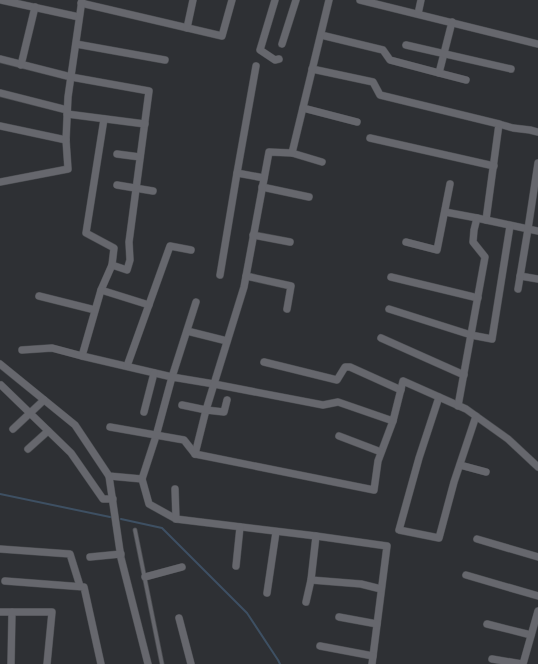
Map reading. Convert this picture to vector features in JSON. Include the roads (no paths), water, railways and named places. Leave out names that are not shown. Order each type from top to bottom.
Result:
[{"type":"street","points":[[1,0],[79,17]]},
{"type":"street","points":[[187,28],[194,0]]},
{"type":"street","points":[[0,182],[68,169],[66,140],[67,112],[82,1],[222,36],[232,0]]},
{"type":"street","points":[[275,0],[260,50],[275,60],[279,59]]},
{"type":"street","points":[[282,44],[296,0]]},
{"type":"street","points":[[292,153],[329,0]]},
{"type":"street","points":[[360,0],[538,44]]},
{"type":"street","points":[[418,14],[421,0]]},
{"type":"street","points":[[22,64],[35,7]]},
{"type":"street","points":[[439,73],[452,22]]},
{"type":"street","points":[[321,35],[383,50],[390,60],[466,80]]},
{"type":"street","points":[[76,44],[165,60]]},
{"type":"street","points":[[406,45],[511,69]]},
{"type":"street","points":[[0,59],[71,78],[149,91],[129,242],[130,260],[127,270],[112,265]]},
{"type":"street","points":[[220,275],[256,66]]},
{"type":"street","points":[[312,69],[373,82],[380,95],[513,128],[538,132]]},
{"type":"street","points":[[0,93],[67,112],[104,119],[145,124]]},
{"type":"street","points":[[303,108],[357,122]]},
{"type":"street","points":[[82,356],[100,290],[112,265],[114,248],[86,233],[104,119]]},
{"type":"street","points":[[486,220],[499,124]]},
{"type":"street","points":[[0,126],[66,140]]},
{"type":"street","points":[[370,138],[494,166]]},
{"type":"street","points":[[195,454],[206,410],[244,287],[269,152],[292,153],[322,162]]},
{"type":"street","points":[[118,154],[140,157]]},
{"type":"street","points":[[518,289],[538,163]]},
{"type":"street","points":[[237,173],[264,178]]},
{"type":"street","points":[[406,242],[438,250],[450,184]]},
{"type":"street","points":[[117,185],[153,191]]},
{"type":"street","points":[[262,187],[309,197]]},
{"type":"street","points":[[445,212],[538,232]]},
{"type":"street","points":[[458,406],[485,257],[473,242],[477,218]]},
{"type":"street","points":[[389,309],[471,335],[492,339],[510,226]]},
{"type":"street","points":[[253,235],[290,242]]},
{"type":"street","points":[[127,366],[170,246],[191,250]]},
{"type":"street","points":[[246,276],[290,286],[286,309]]},
{"type":"street","points":[[520,276],[538,279]]},
{"type":"street","points":[[391,277],[478,298]]},
{"type":"street","points":[[100,290],[149,305]]},
{"type":"street","points":[[39,296],[95,310]]},
{"type":"street","points":[[196,302],[142,479],[149,504],[176,520],[316,536],[387,546],[372,664]]},
{"type":"street","points":[[187,331],[227,341]]},
{"type":"street","points":[[381,338],[464,375]]},
{"type":"street","points":[[22,350],[52,348],[172,377],[323,405],[338,402],[393,421]]},
{"type":"street","points":[[264,362],[337,380],[345,367],[350,367],[401,390]]},
{"type":"street","points":[[0,364],[75,425],[110,476],[121,554],[148,664]]},
{"type":"street","points":[[144,412],[154,373]]},
{"type":"street","points":[[110,427],[184,440],[195,454],[374,490],[378,461],[393,421],[403,381],[466,409],[508,439],[538,467]]},
{"type":"street","points":[[1,385],[71,454],[103,499],[113,499]]},
{"type":"street","points":[[439,397],[419,458],[399,530],[439,538],[460,464],[476,416]]},
{"type":"street","points":[[13,429],[44,400]]},
{"type":"street","points":[[182,405],[224,412],[227,400]]},
{"type":"street","points":[[28,448],[48,431]]},
{"type":"street","points":[[339,436],[381,452]]},
{"type":"street","points":[[460,464],[486,472]]},
{"type":"street","points":[[110,476],[142,479]]},
{"type":"street","points":[[175,489],[176,520]]},
{"type":"street","points":[[236,566],[240,527]]},
{"type":"street","points":[[267,593],[276,532]]},
{"type":"street","points":[[306,602],[311,580],[316,536]]},
{"type":"street","points":[[477,539],[538,557]]},
{"type":"street","points":[[0,549],[70,554],[80,586]]},
{"type":"street","points":[[90,558],[121,554]]},
{"type":"street","points":[[145,577],[182,567]]},
{"type":"street","points":[[466,575],[538,596]]},
{"type":"street","points":[[311,580],[361,584],[381,589]]},
{"type":"street","points":[[5,581],[84,587],[101,664]]},
{"type":"street","points":[[492,659],[523,664],[538,611]]},
{"type":"street","points":[[0,612],[52,612],[47,664]]},
{"type":"street","points":[[11,664],[12,612]]},
{"type":"street","points":[[339,617],[377,624]]},
{"type":"street","points":[[179,618],[191,664]]},
{"type":"street","points":[[487,624],[531,635]]},
{"type":"street","points":[[320,646],[373,656]]},
{"type":"lane","points":[[134,530],[162,664]]},
{"type":"waterway","points":[[0,494],[110,517]]},
{"type":"waterway","points":[[121,519],[162,528],[247,613],[280,664]]}]
